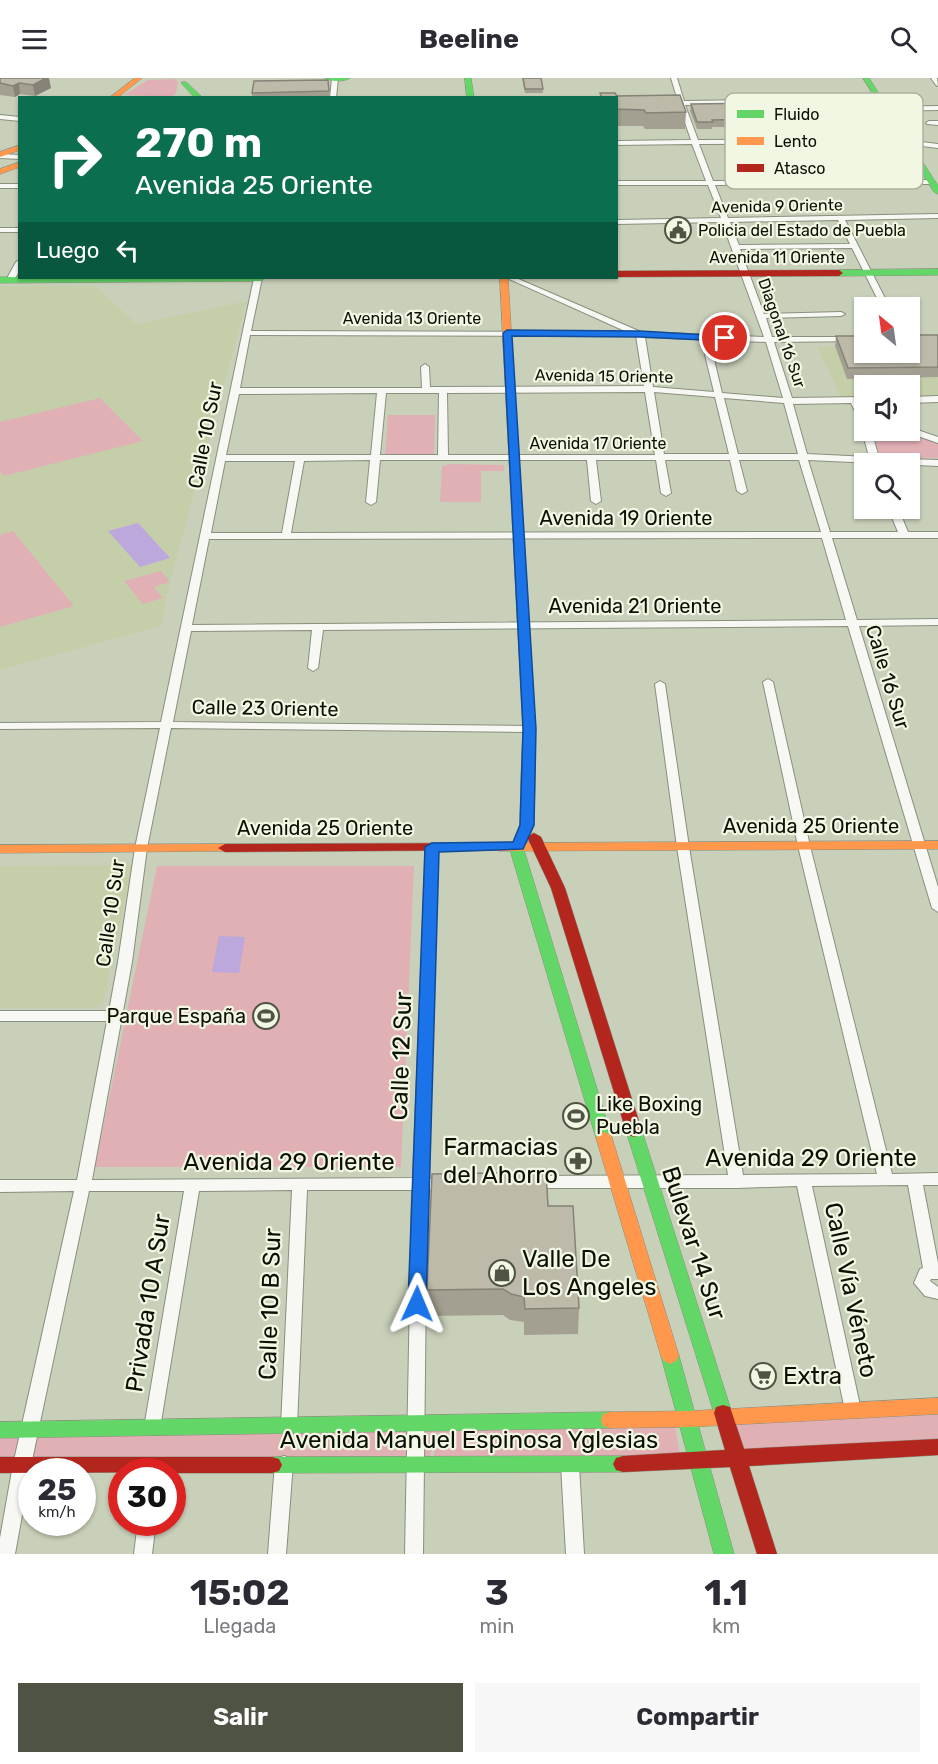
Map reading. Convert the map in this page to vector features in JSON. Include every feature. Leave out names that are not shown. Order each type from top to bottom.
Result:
[{"type":"main road","points":[[113,96],[139,78]]},
{"type":"main road","points":[[328,78],[347,78]]},
{"type":"main road","points":[[468,78],[471,96]]},
{"type":"main road","points":[[866,78],[875,93]]},
{"type":"main road","points":[[179,96],[183,91],[184,80]]},
{"type":"main road","points":[[184,80],[198,96]]},
{"type":"main road","points":[[0,156],[18,148]]},
{"type":"main road","points":[[0,172],[18,165]]},
{"type":"main road","points":[[923,168],[936,188]]},
{"type":"main road","name":"Avenida 11 Oriente","points":[[618,274],[938,272]]},
{"type":"main road","points":[[504,279],[529,729],[527,825],[517,850],[689,1419],[724,1554]]},
{"type":"main road","name":"Bulevar 14 Sur","points":[[527,825],[539,845],[558,888],[739,1457],[767,1554]]},
{"type":"main road","name":"Avenida 25 Oriente","points":[[0,849],[938,845]]},
{"type":"main road","name":"Avenida Manuel Espinosa Yglesias","points":[[0,1430],[689,1419],[938,1406]]},
{"type":"main road","name":"Avenida Manuel Espinosa Yglesias","points":[[186,1467],[284,1463],[570,1465],[700,1461],[938,1447]]},
{"type":"main road","name":"Avenida Manuel Espinosa Yglesias","points":[[0,1465],[18,1465]]},
{"type":"street","points":[[333,96],[335,78]]},
{"type":"street","name":"Diagonal 16 Sur","points":[[674,78],[693,142],[746,273],[789,402],[803,457]]},
{"type":"street","points":[[934,78],[938,84]]},
{"type":"street","points":[[671,105],[725,104]]},
{"type":"street","points":[[923,107],[938,108]]},
{"type":"street","points":[[0,117],[18,119]]},
{"type":"street","points":[[929,123],[938,123]]},
{"type":"street","points":[[618,143],[725,142]]},
{"type":"street","points":[[923,144],[938,146]]},
{"type":"street","points":[[0,156],[18,157]]},
{"type":"street","points":[[618,183],[725,183]]},
{"type":"street","points":[[0,186],[18,186]]},
{"type":"street","name":"Avenida 9 Oriente","points":[[618,222],[938,216]]},
{"type":"street","points":[[841,219],[881,297]]},
{"type":"street","points":[[0,230],[18,230]]},
{"type":"street","points":[[735,247],[855,246]]},
{"type":"street","name":"Calle 10 Sur","points":[[24,1458],[32,1430],[83,1186],[115,1016],[141,848],[260,279]]},
{"type":"street","points":[[513,279],[640,334],[666,493]]},
{"type":"street","points":[[760,316],[842,314]]},
{"type":"street","name":"Avenida 13 Oriente","points":[[247,333],[640,334],[768,340],[854,339]]},
{"type":"street","points":[[709,355],[742,491]]},
{"type":"street","points":[[425,367],[426,390]]},
{"type":"street","name":"Avenida 15 Oriente","points":[[236,391],[648,389],[789,402],[854,400]]},
{"type":"street","points":[[371,502],[382,390]]},
{"type":"street","points":[[442,458],[443,390]]},
{"type":"street","points":[[920,400],[938,399]]},
{"type":"street","points":[[920,434],[938,440]]},
{"type":"street","name":"Avenida 17 Oriente","points":[[222,458],[803,457],[854,461]]},
{"type":"street","name":"Calle 16 Sur","points":[[803,457],[938,908]]},
{"type":"street","points":[[286,536],[300,458]]},
{"type":"street","points":[[591,458],[596,501]]},
{"type":"street","name":"Avenida 17 Oriente","points":[[920,463],[938,463]]},
{"type":"street","points":[[897,519],[903,535]]},
{"type":"street","name":"Avenida 19 Oriente","points":[[207,536],[938,535]]},
{"type":"street","name":"Avenida 21 Oriente","points":[[188,628],[938,622]]},
{"type":"street","points":[[313,668],[318,627]]},
{"type":"street","points":[[768,682],[804,846],[886,1180]]},
{"type":"street","points":[[660,684],[683,846],[737,1182]]},
{"type":"street","name":"Calle 23 Oriente","points":[[0,726],[166,725],[529,729]]},
{"type":"street","name":"Calle 12 Sur","points":[[414,1554],[414,1423],[420,1184],[432,847]]},
{"type":"street","points":[[1,1018],[115,1016]]},
{"type":"street","points":[[914,1179],[935,1272],[922,1277],[921,1283],[931,1292],[938,1293]]},
{"type":"street","name":"Avenida 29 Oriente","points":[[512,1183],[938,1179]]},
{"type":"street","name":"Calle Vía Véneto","points":[[803,1180],[853,1410]]},
{"type":"street","name":"Avenida 29 Oriente","points":[[0,1186],[466,1183]]},
{"type":"street","name":"Privada 10 A Sur","points":[[152,1428],[192,1185]]},
{"type":"street","name":"Calle 10 B Sur","points":[[289,1426],[300,1185]]},
{"type":"street","points":[[277,1554],[284,1463]]},
{"type":"street","points":[[570,1465],[575,1554]]},
{"type":"street","name":"Calle 10 Sur","points":[[6,1554],[18,1487]]},
{"type":"street","points":[[143,1554],[145,1536]]},
{"type":"shaded area","points":[[175,79],[178,82],[176,93],[173,96],[124,95],[148,80]]},
{"type":"shaded area","points":[[0,286],[96,286],[136,324],[247,301],[170,582],[161,626],[0,670]]},
{"type":"shaded area","points":[[938,345],[938,396],[920,396],[920,375],[854,375],[854,397],[841,397],[817,347],[854,346],[854,363],[920,363],[920,349]]},
{"type":"shaded area","points":[[100,398],[143,441],[4,476],[0,472],[0,422]]},
{"type":"shaded area","points":[[388,415],[435,415],[434,455],[385,455]]},
{"type":"shaded area","points":[[920,437],[938,442],[938,458],[920,458],[920,453],[879,453],[874,441],[920,441]]},
{"type":"shaded area","points":[[452,464],[504,465],[504,471],[481,471],[481,502],[440,502],[442,466]]},
{"type":"shaded area","points":[[138,523],[170,558],[140,567],[108,531]]},
{"type":"shaded area","points":[[13,531],[74,606],[0,627],[0,535]]},
{"type":"shaded area","points":[[161,571],[170,582],[154,587],[163,598],[143,604],[124,581]]},
{"type":"shaded area","points":[[133,865],[103,1004],[95,1008],[0,1008],[0,866]]},
{"type":"shaded area","name":"Parque España","points":[[157,866],[414,866],[401,1167],[95,1167]]},
{"type":"shaded area","points":[[219,936],[245,937],[239,973],[212,972]]},
{"type":"shaded area","points":[[938,1409],[938,1448],[747,1462],[735,1423]]},
{"type":"shaded area","points":[[675,1427],[680,1455],[434,1458],[434,1434],[430,1457],[0,1459],[0,1435]]},
{"type":"building","points":[[0,78],[46,78],[33,85],[19,83],[13,86],[0,83]]},
{"type":"building","points":[[523,78],[541,78],[543,89],[525,89]]},
{"type":"building","points":[[328,80],[329,91],[252,93],[254,81]]},
{"type":"building","points":[[600,93],[615,93],[617,96],[601,96]]},
{"type":"building","points":[[680,95],[686,112],[646,113],[644,110],[618,109],[617,96]]},
{"type":"building","points":[[691,104],[725,104],[725,120],[697,122]]},
{"type":"building","points":[[920,335],[938,335],[938,367],[848,368],[836,336],[854,336],[854,363],[920,363]]},
{"type":"building","name":"Valle De Los Angeles","points":[[546,1172],[548,1206],[573,1206],[579,1308],[525,1309],[524,1297],[511,1294],[503,1289],[427,1290],[432,1174]]},
{"type":"traffic: fast","points":[[328,78],[347,78]]},
{"type":"traffic: fast","points":[[468,78],[471,96]]},
{"type":"traffic: fast","points":[[866,78],[875,93]]},
{"type":"traffic: fast","points":[[184,83],[198,96]]},
{"type":"traffic: fast","points":[[923,168],[938,192]]},
{"type":"traffic: fast","points":[[839,273],[938,272]]},
{"type":"traffic: fast","points":[[0,280],[130,279]]},
{"type":"traffic: fast","points":[[528,779],[527,825],[517,850],[604,1138]]},
{"type":"traffic: fast","points":[[634,1131],[723,1413]]},
{"type":"traffic: fast","points":[[670,1356],[724,1554]]},
{"type":"traffic: fast","points":[[0,1430],[610,1420]]},
{"type":"traffic: fast","points":[[272,1465],[623,1464]]},
{"type":"traffic: slow","points":[[115,96],[139,78]]},
{"type":"traffic: slow","points":[[0,155],[18,148]]},
{"type":"traffic: slow","points":[[0,172],[18,165]]},
{"type":"traffic: slow","points":[[504,279],[529,729],[528,779]]},
{"type":"traffic: slow","points":[[499,847],[938,845]]},
{"type":"traffic: slow","points":[[0,849],[225,848]]},
{"type":"traffic: slow","points":[[604,1138],[670,1356]]},
{"type":"traffic: slow","points":[[610,1420],[689,1419],[938,1406]]},
{"type":"traffic: jam","points":[[618,274],[839,273]]},
{"type":"traffic: jam","points":[[534,837],[558,888],[634,1131]]},
{"type":"traffic: jam","points":[[225,848],[499,847]]},
{"type":"traffic: jam","points":[[723,1413],[767,1554]]},
{"type":"traffic: jam","points":[[623,1464],[938,1447]]},
{"type":"traffic: jam","points":[[0,1465],[272,1465]]},
{"type":"place","name":"Policia del Estado de Puebla","points":[[678,230]]},
{"type":"place","name":"Parque España","points":[[266,1016]]},
{"type":"place","name":"Like Boxing Puebla","points":[[576,1116]]},
{"type":"place","name":"Farmacias del Ahorro","points":[[578,1161]]},
{"type":"place","name":"Valle De Los Angeles","points":[[502,1273]]},
{"type":"place","name":"Extra","points":[[763,1376]]},
{"type":"route","points":[[417,1304],[432,847],[518,846],[527,825],[529,729],[507,333],[640,334],[725,338]]}]
